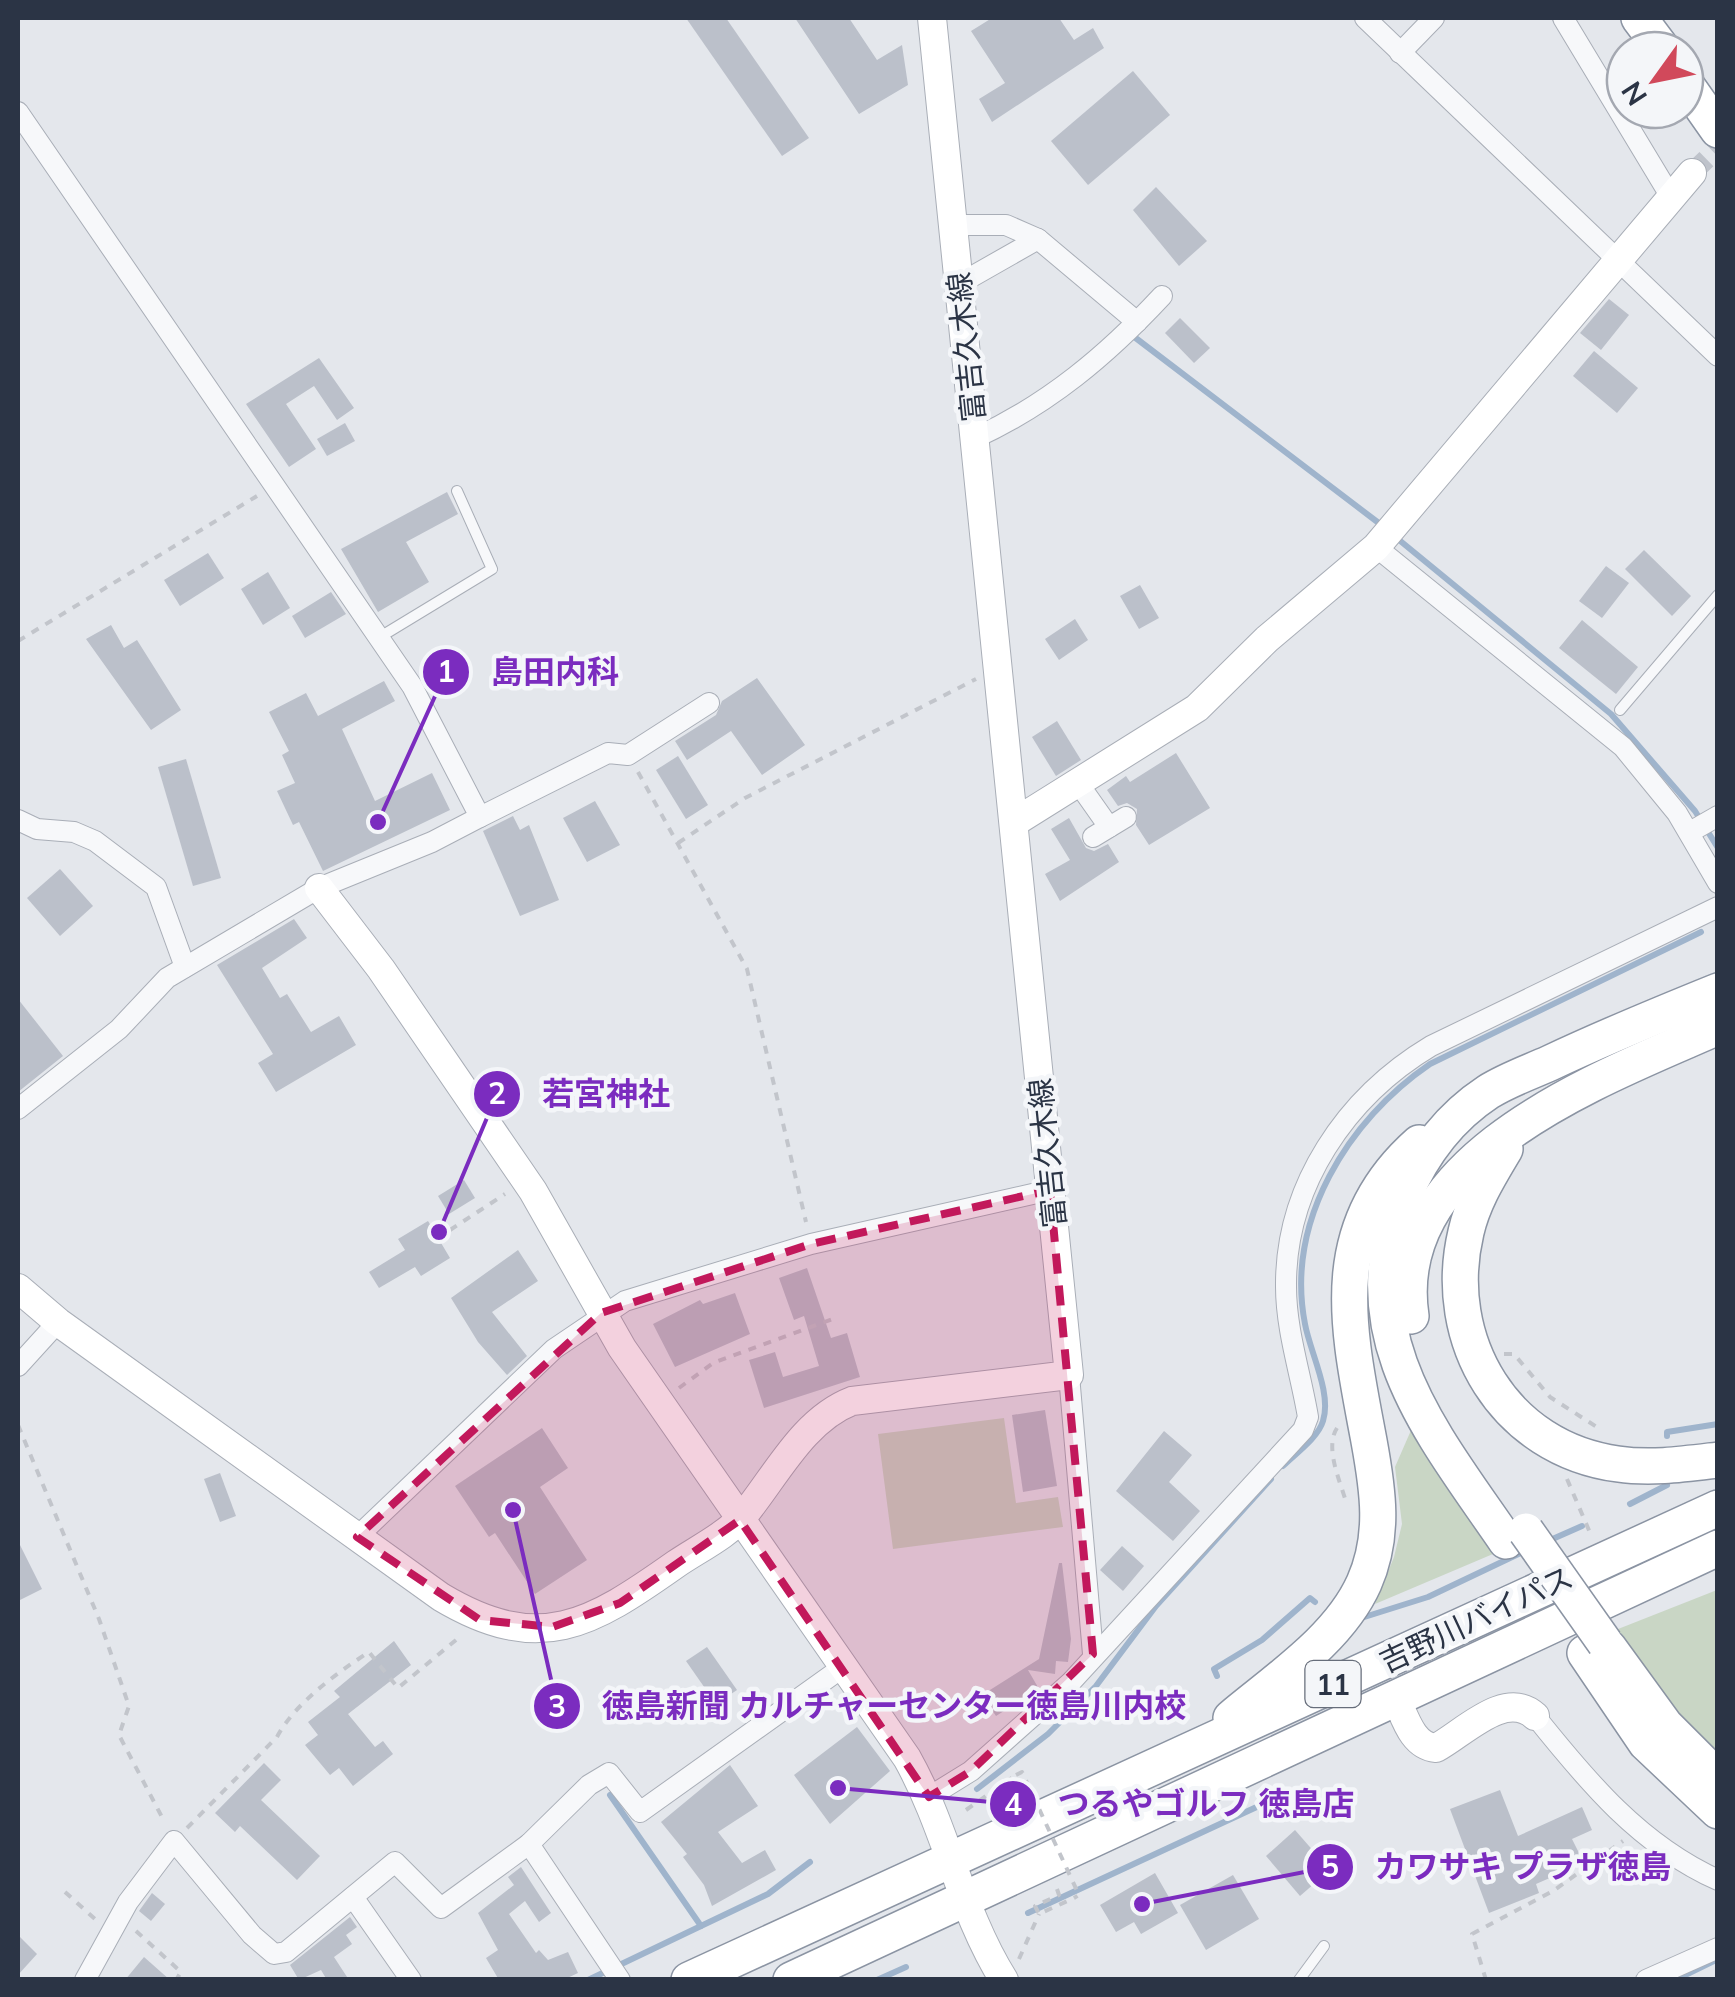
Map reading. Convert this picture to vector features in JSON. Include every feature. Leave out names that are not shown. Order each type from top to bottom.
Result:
[{"type":"highway","points":[[1516,1536],[1420,1360],[1408,1302],[1415,1251],[1426,1220],[1470,1164],[1531,1117],[1717,1000]]},
{"type":"highway","points":[[1200,1745],[1312,1649],[1342,1617],[1364,1585],[1376,1546],[1380,1499],[1350,1322],[1355,1242],[1368,1200],[1396,1163],[1490,1090],[1717,1000]]},
{"type":"highway","points":[[1531,1117],[1482,1188],[1465,1236],[1462,1297],[1466,1331],[1487,1384],[1524,1426],[1582,1455],[1649,1466],[1718,1460]]},
{"type":"highway","points":[[1452,1120],[1428,1152],[1397,1214],[1385,1276],[1386,1310],[1400,1370],[1415,1403],[1595,1648],[1718,1778]]},
{"type":"highway","name":"吉野川バイパス","points":[[690,1980],[1718,1508]]},
{"type":"highway","name":"吉野川バイパス","points":[[791,1980],[1718,1548]]},
{"type":"highway","points":[[1618,1594],[1718,1573]]},
{"type":"highway","points":[[1595,1648],[1646,1744],[1718,1811]]},
{"type":"street","name":"富吉久木線","points":[[932,18],[1068,1374]]},
{"type":"street","points":[[1364,18],[1620,258],[1718,356]]},
{"type":"street","points":[[1400,53],[1434,18]]},
{"type":"street","points":[[1563,18],[1671,197]]},
{"type":"street","points":[[18,112],[380,637],[412,686],[480,817]]},
{"type":"street","points":[[1015,822],[1197,708],[1268,639],[1385,537],[1692,173]]},
{"type":"street","points":[[953,224],[1006,225],[1038,239],[1137,322]]},
{"type":"street","points":[[959,284],[1038,239]]},
{"type":"street","points":[[975,438],[1026,414],[1114,347],[1162,296]]},
{"type":"street","points":[[1385,537],[1705,823],[1718,883]]},
{"type":"street","points":[[18,1109],[119,1029],[166,978],[319,888],[432,842],[608,754],[628,755],[709,703]]},
{"type":"street","points":[[1078,784],[1110,827]]},
{"type":"street","points":[[18,820],[37,829],[74,832],[95,841],[156,886],[186,967]]},
{"type":"street","points":[[319,888],[381,969],[526,1180],[601,1313],[659,1402],[929,1797],[962,1902],[1004,1980]]},
{"type":"street","points":[[929,1797],[971,1770],[1071,1682],[1303,1430],[1308,1417],[1288,1310],[1287,1263],[1300,1201],[1319,1159],[1342,1124],[1384,1079],[1432,1046],[1718,907]]},
{"type":"street","points":[[358,1537],[554,1349],[601,1313],[625,1301],[811,1244],[1050,1190]]},
{"type":"street","points":[[18,1288],[58,1322],[480,1620],[552,1627],[590,1619],[620,1603],[740,1520],[814,1425],[833,1409],[852,1401],[1068,1374],[1093,1654]]},
{"type":"street","points":[[18,1366],[58,1322]]},
{"type":"street","points":[[85,1980],[116,1926],[174,1841],[252,1936],[274,1954],[286,1952],[395,1862],[440,1908],[529,1844],[589,1785],[609,1773],[640,1812],[843,1667]]},
{"type":"street","points":[[1396,1698],[1418,1743],[1425,1747],[1445,1743],[1507,1706],[1527,1709],[1587,1780],[1638,1829],[1674,1856],[1718,1880]]},
{"type":"street","points":[[529,1844],[616,1972]]},
{"type":"street","points":[[354,1896],[411,1980]]},
{"type":"street","points":[[1646,1980],[1718,1948]]},
{"type":"lane","points":[[380,637],[492,570],[457,491]]},
{"type":"lane","points":[[1620,710],[1718,595]]},
{"type":"lane","points":[[1299,1980],[1324,1946]]},
{"type":"path","points":[[18,642],[277,485]]},
{"type":"path","points":[[678,843],[745,798],[999,668]]},
{"type":"path","points":[[628,755],[748,969],[811,1244]]},
{"type":"path","points":[[450,1230],[526,1180]]},
{"type":"path","points":[[659,1402],[713,1363],[838,1317]]},
{"type":"path","points":[[1494,1359],[1514,1354],[1550,1397],[1614,1436]]},
{"type":"path","points":[[18,1425],[99,1619],[129,1706],[119,1735],[174,1841],[277,1738],[285,1723],[354,1662],[370,1652],[398,1688],[480,1620]]},
{"type":"path","points":[[1339,1425],[1331,1437],[1349,1510]]},
{"type":"path","points":[[966,1810],[1022,1772],[1079,1896],[1039,1914],[1022,1950]]},
{"type":"path","points":[[993,1790],[998,1796],[1015,1786],[1025,1795]]},
{"type":"path","points":[[1486,1980],[1472,1934],[1554,1891],[1638,1829]]},
{"type":"path","points":[[65,1892],[181,1972],[176,1980]]},
{"type":"path","points":[[1039,1914],[1035,1906],[1058,1892]]},
{"type":"highlighted area","points":[[1050,1190],[1093,1654],[971,1771],[929,1797],[740,1520],[620,1603],[552,1627],[480,1620],[357,1537],[601,1313],[811,1244]]},
{"type":"green space","points":[[1004,1418],[1016,1503],[1058,1497],[1063,1527],[893,1549],[878,1434]]},
{"type":"green space","points":[[1412,1428],[1493,1554],[1375,1604],[1402,1524],[1395,1467]]},
{"type":"green space","points":[[1717,1590],[1717,1761],[1675,1719],[1613,1631]]},
{"type":"building","points":[[686,18],[726,18],[809,138],[782,156]]},
{"type":"building","points":[[795,18],[849,18],[877,60],[902,45],[908,85],[859,114]]},
{"type":"building","points":[[992,18],[1059,18],[1074,40],[1093,28],[1104,48],[992,122],[979,99],[1005,83],[971,31]]},
{"type":"building","points":[[1133,71],[1170,115],[1088,185],[1051,141]]},
{"type":"building","points":[[1156,187],[1207,241],[1179,266],[1133,210]]},
{"type":"building","points":[[1609,299],[1629,315],[1601,350],[1580,333]]},
{"type":"building","points":[[1180,318],[1210,348],[1194,363],[1165,333]]},
{"type":"building","points":[[1594,351],[1638,388],[1617,413],[1573,376]]},
{"type":"building","points":[[319,358],[354,408],[337,420],[314,386],[286,404],[316,449],[289,467],[246,404]]},
{"type":"building","points":[[345,423],[355,441],[327,456],[317,439]]},
{"type":"building","points":[[447,492],[458,514],[406,542],[429,582],[378,612],[341,549]]},
{"type":"building","points":[[1644,550],[1691,596],[1672,616],[1625,569]]},
{"type":"building","points":[[208,553],[224,578],[180,606],[164,580]]},
{"type":"building","points":[[1606,566],[1629,583],[1602,618],[1579,601]]},
{"type":"building","points":[[268,572],[290,608],[263,625],[241,589]]},
{"type":"building","points":[[1140,585],[1159,618],[1139,629],[1120,596]]},
{"type":"building","points":[[331,592],[346,614],[305,638],[292,616]]},
{"type":"building","points":[[1075,619],[1088,640],[1059,660],[1045,639]]},
{"type":"building","points":[[1582,620],[1638,667],[1616,694],[1559,648]]},
{"type":"building","points":[[111,625],[124,648],[137,640],[181,710],[151,730],[86,639]]},
{"type":"building","points":[[757,678],[805,745],[762,775],[731,731],[687,760],[675,741],[716,715],[722,701]]},
{"type":"building","points":[[384,681],[395,701],[342,729],[375,801],[432,773],[450,810],[323,871],[299,822],[293,825],[277,791],[295,783],[282,755],[289,751],[269,712],[306,693],[318,716]]},
{"type":"building","points":[[1057,721],[1081,760],[1056,776],[1032,737]]},
{"type":"building","points":[[1176,753],[1210,808],[1149,845],[1136,825],[1137,809],[1127,803],[1118,806],[1107,790],[1126,776],[1130,782]]},
{"type":"building","points":[[678,756],[708,805],[686,819],[656,770]]},
{"type":"building","points":[[186,759],[221,878],[193,886],[158,767]]},
{"type":"building","points":[[595,801],[620,845],[587,862],[563,818]]},
{"type":"building","points":[[513,816],[520,830],[529,825],[559,900],[520,916],[483,831]]},
{"type":"building","points":[[1069,818],[1086,848],[1094,851],[1108,844],[1119,862],[1060,901],[1045,874],[1070,860],[1051,829]]},
{"type":"building","points":[[60,869],[93,906],[60,936],[27,898]]},
{"type":"building","points":[[294,919],[307,938],[262,968],[280,998],[287,994],[311,1032],[339,1016],[356,1045],[276,1092],[258,1063],[273,1054],[217,965]]},
{"type":"building","points":[[18,999],[63,1056],[18,1092]]},
{"type":"building","points":[[464,1180],[475,1198],[449,1214],[438,1196]]},
{"type":"building","points":[[428,1221],[450,1258],[421,1276],[415,1267],[379,1288],[369,1272],[405,1250],[398,1239]]},
{"type":"building","points":[[518,1250],[538,1281],[492,1312],[527,1356],[507,1375],[478,1342],[451,1298]]},
{"type":"building","points":[[807,1268],[831,1338],[847,1333],[860,1377],[764,1408],[749,1360],[775,1352],[783,1377],[819,1366],[804,1316],[794,1320],[779,1278]]},
{"type":"building","points":[[735,1293],[750,1334],[675,1367],[653,1324],[700,1300],[703,1304]]},
{"type":"building","points":[[1045,1410],[1057,1486],[1023,1492],[1012,1415]]},
{"type":"building","points":[[542,1428],[568,1468],[540,1487],[587,1560],[535,1594],[495,1533],[489,1537],[455,1486]]},
{"type":"building","points":[[1164,1431],[1192,1455],[1169,1482],[1200,1511],[1173,1541],[1116,1491]]},
{"type":"building","points":[[220,1473],[236,1516],[220,1522],[204,1479]]},
{"type":"building","points":[[18,1541],[42,1589],[18,1601]]},
{"type":"building","points":[[1122,1546],[1144,1566],[1123,1591],[1100,1570]]},
{"type":"building","points":[[1059,1563],[1071,1639],[1068,1662],[1056,1661],[1055,1674],[1028,1670],[1039,1689],[996,1716],[982,1695],[1039,1659]]},
{"type":"building","points":[[394,1641],[411,1665],[348,1714],[375,1747],[383,1741],[393,1754],[353,1786],[339,1768],[330,1775],[305,1745],[318,1735],[308,1722],[340,1697],[334,1691]]},
{"type":"building","points":[[707,1647],[737,1690],[716,1704],[686,1661]]},
{"type":"building","points":[[857,1727],[890,1771],[830,1824],[794,1775]]},
{"type":"building","points":[[264,1763],[281,1780],[261,1800],[320,1856],[297,1880],[240,1826],[235,1832],[215,1813]]},
{"type":"building","points":[[730,1765],[758,1806],[718,1832],[742,1863],[765,1850],[776,1870],[712,1906],[704,1885],[683,1857],[687,1854],[661,1822]]},
{"type":"building","points":[[1500,1790],[1518,1836],[1582,1807],[1592,1830],[1572,1839],[1584,1863],[1536,1884],[1539,1893],[1489,1913],[1450,1809]]},
{"type":"building","points":[[1295,1830],[1330,1870],[1300,1896],[1266,1856]]},
{"type":"building","points":[[521,1867],[551,1913],[539,1922],[525,1901],[509,1914],[536,1953],[539,1950],[548,1960],[568,1952],[578,1973],[563,1980],[499,1980],[486,1958],[498,1950],[478,1913],[514,1885],[508,1877]]},
{"type":"building","points":[[1155,1873],[1178,1913],[1141,1934],[1134,1922],[1116,1932],[1100,1905]]},
{"type":"building","points":[[1233,1875],[1259,1919],[1206,1950],[1180,1905]]},
{"type":"building","points":[[152,1893],[165,1904],[151,1921],[139,1911]]},
{"type":"building","points":[[350,1917],[357,1927],[346,1935],[352,1944],[334,1957],[349,1980],[327,1980],[321,1970],[299,1980],[290,1965]]},
{"type":"building","points":[[18,1935],[37,1954],[18,1975]]},
{"type":"building","points":[[144,1957],[170,1980],[125,1980]]},
{"type":"waterway","points":[[1133,336],[1384,527]]},
{"type":"waterway","points":[[1393,535],[1611,714],[1695,811],[1718,848]]},
{"type":"waterway","points":[[1283,1466],[1311,1440],[1323,1421],[1323,1385],[1305,1324],[1301,1286],[1314,1211],[1349,1144],[1400,1087],[1430,1064],[1701,932]]},
{"type":"waterway","points":[[1667,1436],[1667,1432],[1718,1424]]},
{"type":"waterway","points":[[977,1789],[1048,1734],[1096,1686],[1156,1606],[1271,1479]]},
{"type":"waterway","points":[[1630,1504],[1667,1485]]},
{"type":"waterway","points":[[1548,1541],[1582,1526]]},
{"type":"waterway","points":[[1358,1619],[1428,1597],[1527,1550]]},
{"type":"waterway","points":[[1217,1676],[1214,1669],[1262,1640],[1310,1598],[1315,1602]]},
{"type":"waterway","points":[[1028,1913],[1274,1799],[1271,1792]]},
{"type":"waterway","points":[[610,1795],[701,1926]]},
{"type":"waterway","points":[[588,1980],[768,1894],[810,1862]]},
{"type":"waterway","points":[[1675,1980],[1718,1959]]},
{"type":"waterway","points":[[877,1980],[906,1967]]},
{"type":"tunnel","points":[[1692,173],[1718,148]]},
{"type":"place","name":"島田内科","points":[[378,822]]},
{"type":"place","name":"若宮神社","points":[[439,1232]]},
{"type":"place","name":"徳島新聞 カルチャーセンター徳島川内校","points":[[513,1510]]},
{"type":"place","name":"つるやゴルフ 徳島店","points":[[838,1788]]},
{"type":"place","name":"カワサキ プラザ徳島","points":[[1142,1904]]}]
